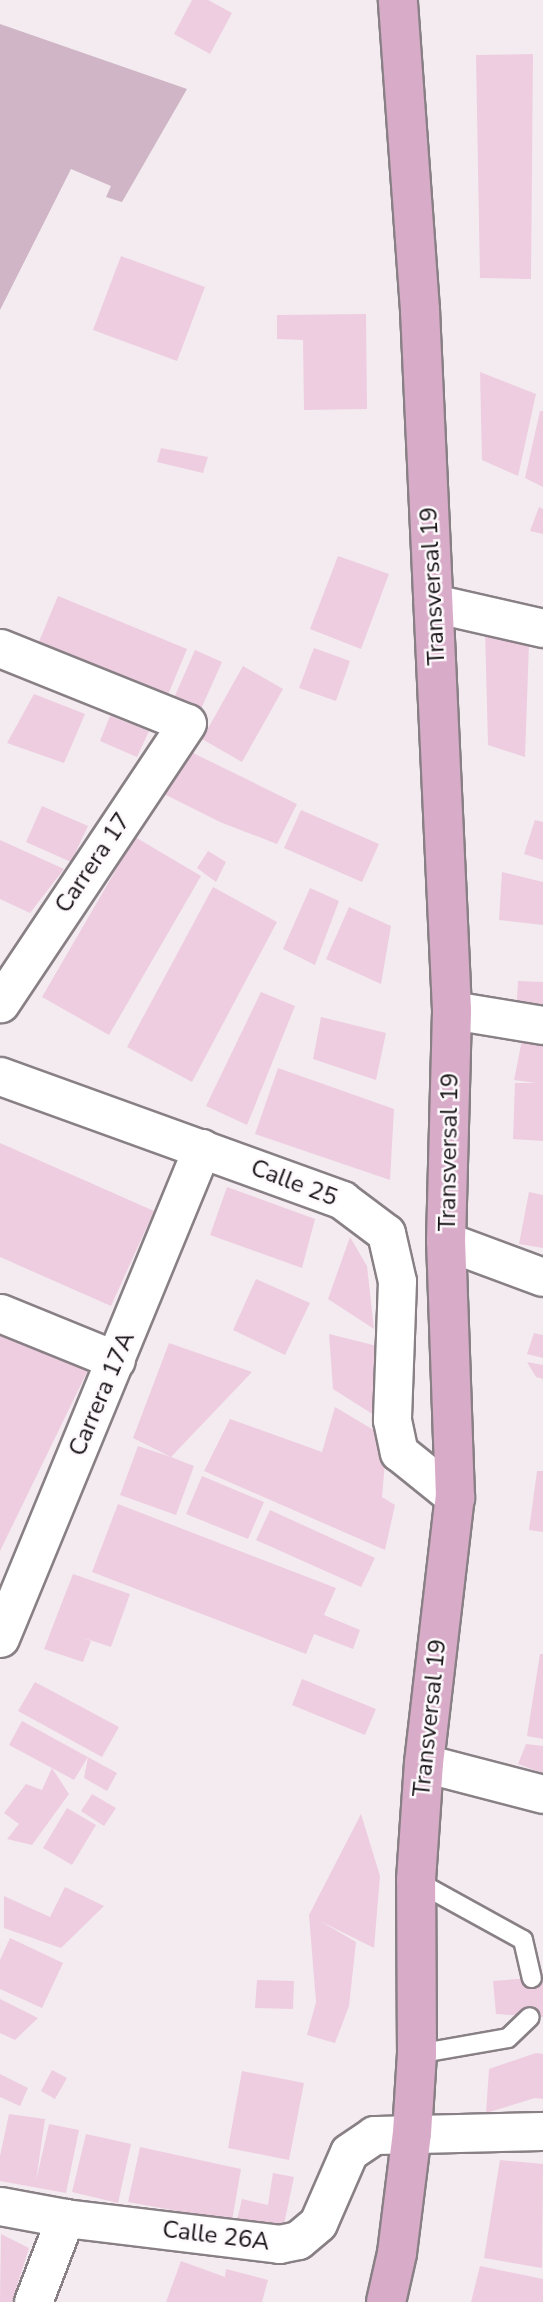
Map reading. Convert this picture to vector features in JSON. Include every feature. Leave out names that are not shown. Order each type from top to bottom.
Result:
[{"type":"main road","name":"Transversal 19","points":[[386,2302],[397,2253],[412,2133],[417,2054],[416,1880],[424,1763],[454,1497],[446,1241],[452,1010],[420,310],[398,0]]},
{"type":"street","points":[[433,603],[543,628]]},
{"type":"street","name":"Carrera 17","points":[[0,648],[187,723],[0,1003]]},
{"type":"street","points":[[452,1010],[543,1025]]},
{"type":"street","name":"Calle 25","points":[[0,1076],[342,1200],[386,1233],[397,1281],[392,1419],[399,1452],[454,1497]]},
{"type":"street","name":"Carrera 17A","points":[[0,1638],[202,1148]]},
{"type":"street","points":[[446,1241],[543,1277]]},
{"type":"street","points":[[0,1313],[116,1360]]},
{"type":"street","points":[[424,1763],[543,1794]]},
{"type":"street","name":"Calle 26A","points":[[0,2206],[65,2218],[279,2244],[298,2240],[318,2223],[349,2152],[374,2135],[543,2131]]},
{"type":"street","points":[[33,2302],[65,2218]]},
{"type":"lane","points":[[416,1880],[523,1940],[532,1978]]},
{"type":"lane","points":[[417,2054],[508,2038],[530,2017]]},
{"type":"shaded area","points":[[0,24],[187,89],[122,202],[106,197],[111,186],[71,169],[0,310]]},
{"type":"building","points":[[192,0],[208,0],[232,13],[210,54],[174,34]]},
{"type":"building","points":[[533,54],[531,279],[480,278],[476,55]]},
{"type":"building","points":[[121,256],[205,287],[177,361],[93,330]]},
{"type":"building","points":[[366,314],[367,409],[304,410],[303,340],[277,339],[277,315]]},
{"type":"building","points":[[480,372],[536,394],[518,476],[482,460]]},
{"type":"building","points":[[540,411],[543,411],[543,487],[525,478]]},
{"type":"building","points":[[161,448],[208,457],[203,473],[157,462]]},
{"type":"building","points":[[539,507],[543,509],[543,534],[530,531]]},
{"type":"building","points":[[338,556],[389,574],[361,649],[310,629]]},
{"type":"building","points":[[58,596],[187,649],[167,697],[38,644]]},
{"type":"building","points":[[485,629],[529,643],[525,757],[488,745]]},
{"type":"building","points":[[314,648],[350,661],[336,701],[299,688]]},
{"type":"building","points":[[195,650],[222,662],[201,709],[174,698]]},
{"type":"building","points":[[243,666],[283,689],[242,762],[202,739]]},
{"type":"building","points":[[34,694],[85,714],[64,763],[7,743]]},
{"type":"building","points":[[110,716],[149,731],[137,757],[100,741]]},
{"type":"building","points":[[187,750],[297,804],[277,844],[220,822],[164,794]]},
{"type":"building","points":[[42,806],[88,826],[71,862],[26,842]]},
{"type":"building","points":[[301,810],[379,844],[362,882],[284,848]]},
{"type":"building","points":[[535,820],[543,822],[543,860],[524,854]]},
{"type":"building","points":[[135,837],[201,876],[109,1035],[42,997]]},
{"type":"building","points":[[0,840],[64,869],[30,913],[0,899]]},
{"type":"building","points":[[208,851],[226,862],[216,882],[197,868]]},
{"type":"building","points":[[502,872],[543,882],[543,925],[499,920]]},
{"type":"building","points":[[213,887],[277,922],[192,1082],[127,1047]]},
{"type":"building","points":[[310,888],[339,901],[315,965],[283,949]]},
{"type":"building","points":[[349,907],[391,926],[381,984],[326,959]]},
{"type":"building","points":[[518,981],[543,982],[543,1019],[516,1017]]},
{"type":"building","points":[[261,992],[295,1006],[247,1125],[206,1106]]},
{"type":"building","points":[[321,1017],[386,1033],[376,1080],[313,1059]]},
{"type":"building","points":[[522,1040],[543,1043],[543,1141],[513,1139],[515,1083],[536,1083],[514,1080]]},
{"type":"building","points":[[278,1068],[394,1109],[390,1180],[255,1134]]},
{"type":"building","points":[[0,1143],[154,1211],[111,1306],[0,1257]]},
{"type":"building","points":[[227,1187],[315,1219],[302,1268],[210,1235]]},
{"type":"building","points":[[529,1192],[543,1195],[543,1248],[519,1244]]},
{"type":"building","points":[[350,1237],[367,1266],[374,1329],[328,1299]]},
{"type":"building","points":[[256,1279],[310,1303],[285,1355],[233,1330]]},
{"type":"building","points":[[0,1329],[90,1366],[0,1551]]},
{"type":"building","points":[[534,1333],[543,1335],[543,1358],[527,1354]]},
{"type":"building","points":[[329,1334],[377,1346],[374,1415],[333,1389]]},
{"type":"building","points":[[169,1343],[252,1372],[171,1457],[133,1438]]},
{"type":"building","points":[[527,1362],[543,1365],[543,1379],[536,1377]]},
{"type":"building","points":[[335,1407],[387,1438],[382,1497],[395,1505],[385,1550],[204,1471],[230,1419],[322,1452]]},
{"type":"building","points":[[138,1446],[194,1466],[176,1515],[120,1495]]},
{"type":"building","points":[[537,1471],[543,1471],[543,1532],[529,1530]]},
{"type":"building","points":[[202,1476],[264,1502],[248,1539],[186,1514]]},
{"type":"building","points":[[118,1504],[336,1588],[324,1615],[360,1630],[353,1649],[314,1634],[306,1654],[92,1572]]},
{"type":"building","points":[[270,1510],[375,1558],[361,1587],[256,1540]]},
{"type":"building","points":[[73,1574],[130,1594],[111,1647],[81,1637],[91,1641],[83,1662],[44,1649]]},
{"type":"building","points":[[540,1654],[543,1654],[543,1739],[527,1736]]},
{"type":"building","points":[[302,1679],[376,1709],[365,1735],[292,1705]]},
{"type":"building","points":[[35,1682],[119,1727],[102,1757],[18,1711]]},
{"type":"building","points":[[22,1721],[88,1757],[74,1780],[9,1745]]},
{"type":"building","points":[[526,1744],[543,1746],[543,1773],[518,1764]]},
{"type":"building","points":[[88,1757],[117,1773],[107,1791],[84,1778]]},
{"type":"building","points":[[52,1768],[69,1794],[32,1845],[7,1839],[19,1824],[4,1813],[26,1784],[42,1790]]},
{"type":"building","points":[[92,1794],[116,1808],[104,1826],[81,1811]]},
{"type":"building","points":[[67,1808],[96,1825],[72,1865],[43,1848]]},
{"type":"building","points":[[361,1814],[380,1876],[374,1948],[320,1921],[356,1942],[349,2006],[335,2043],[307,2035],[316,2002],[309,1915]]},
{"type":"building","points":[[65,1887],[104,1906],[61,1948],[4,1928],[4,1896],[50,1917]]},
{"type":"building","points":[[10,1938],[63,1963],[42,2008],[0,1989],[0,1960]]},
{"type":"building","points":[[543,1977],[543,2017],[496,2014],[493,1981]]},
{"type":"building","points":[[257,1980],[294,1981],[293,2009],[255,2008]]},
{"type":"building","points":[[0,1999],[38,2018],[15,2040],[0,2033]]},
{"type":"building","points":[[536,2053],[543,2054],[543,2099],[535,2098],[486,2113],[489,2069]]},
{"type":"building","points":[[52,2070],[67,2078],[55,2099],[41,2091]]},
{"type":"building","points":[[242,2071],[304,2083],[289,2160],[228,2148]]},
{"type":"building","points":[[0,2074],[28,2088],[20,2106],[0,2097]]},
{"type":"building","points":[[9,2114],[45,2119],[36,2181],[49,2124],[79,2130],[66,2193],[0,2181],[0,2156]]},
{"type":"building","points":[[86,2134],[131,2144],[118,2203],[72,2192]]},
{"type":"building","points":[[140,2147],[241,2169],[232,2221],[128,2202]]},
{"type":"building","points":[[500,2160],[543,2164],[542,2268],[484,2258]]},
{"type":"building","points":[[273,2173],[294,2177],[283,2229],[237,2220],[242,2199],[268,2205]]},
{"type":"building","points":[[1,2234],[29,2248],[12,2302],[0,2302]]},
{"type":"building","points":[[181,2261],[225,2277],[226,2269],[268,2280],[262,2302],[166,2302]]},
{"type":"building","points":[[480,2266],[543,2279],[543,2302],[471,2302]]}]
